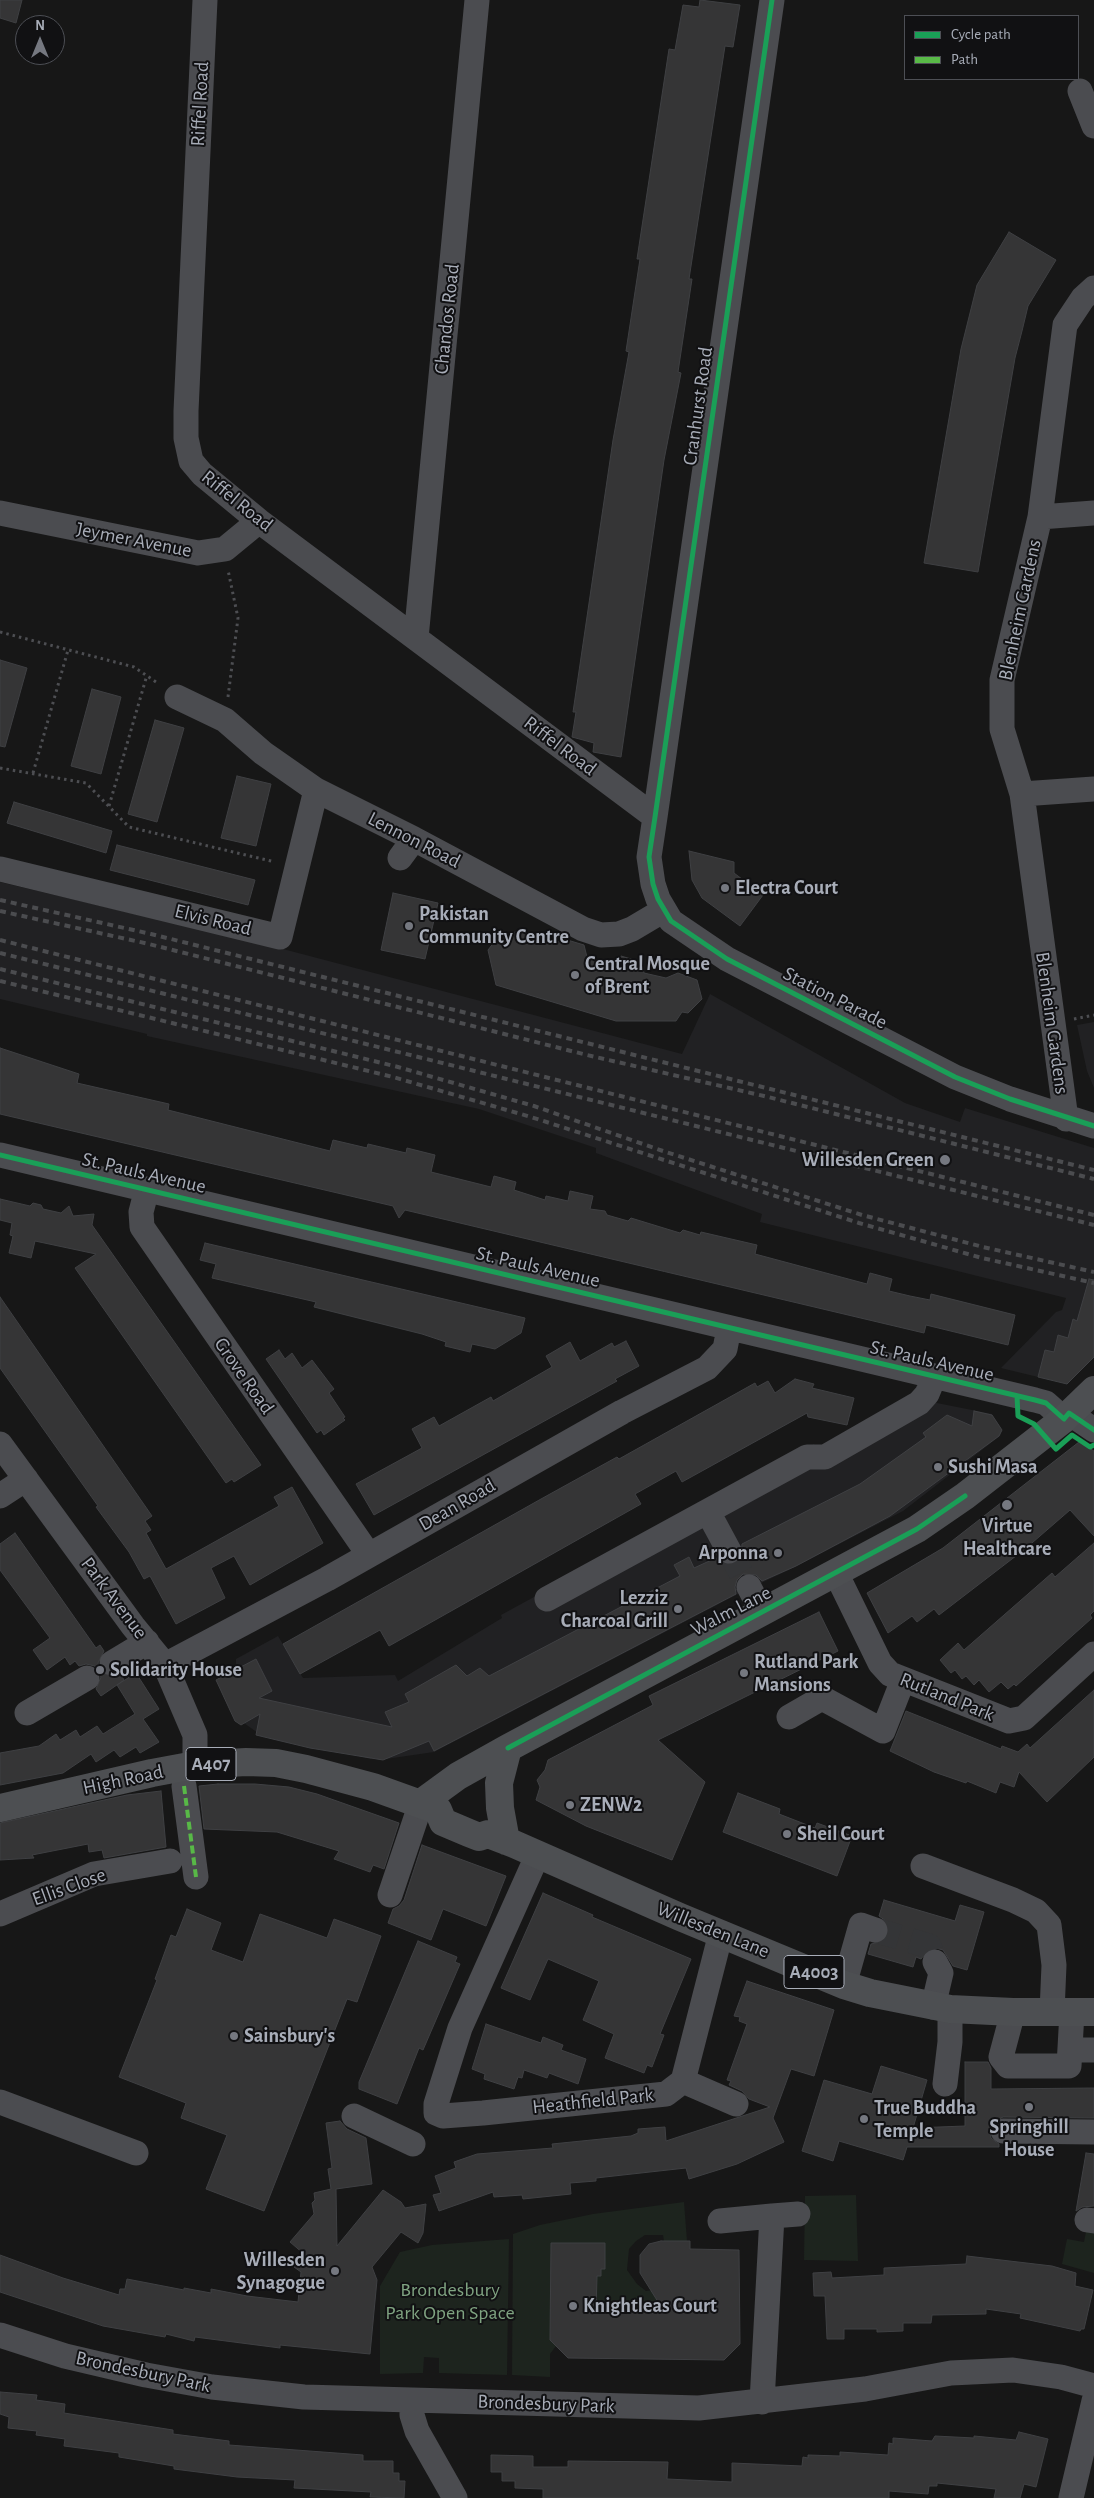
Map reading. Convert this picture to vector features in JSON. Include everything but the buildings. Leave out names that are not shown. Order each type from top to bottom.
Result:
[{"type":"main road","name":"Walm Lane","points":[[429,1806],[458,1776],[675,1657],[917,1529],[965,1496],[1067,1416],[1094,1390]]},
{"type":"main road","points":[[497,1838],[500,1808],[499,1783],[508,1748]]},
{"type":"main road","name":"High Road","points":[[0,1808],[134,1777],[189,1776],[246,1762],[276,1763],[363,1784],[429,1806]]},
{"type":"main road","name":"Willesden Lane","points":[[429,1806],[450,1808],[482,1822],[497,1838],[538,1854],[637,1899],[844,1985],[870,1993],[942,2008],[1013,2012],[1072,2012]]},
{"type":"street","name":"Riffel Road","points":[[205,0],[186,438],[191,461],[202,474],[259,521],[655,817]]},
{"type":"street","name":"Chandos Road","points":[[416,638],[478,0]]},
{"type":"street","name":"Cranhurst Road","points":[[655,817],[772,0]]},
{"type":"street","points":[[1080,91],[1094,126]]},
{"type":"street","name":"Blenheim Gardens","points":[[1066,1119],[1022,794],[1002,729],[1002,680],[1040,517],[1065,325],[1083,298],[1094,288]]},
{"type":"street","name":"Jeymer Avenue","points":[[0,513],[198,553],[225,549]]},
{"type":"street","points":[[1040,517],[1094,513]]},
{"type":"street","points":[[225,549],[259,521]]},
{"type":"street","name":"Lennon Road","points":[[177,697],[225,720],[263,753],[316,790],[414,839],[583,929],[601,935],[619,934],[632,929],[664,910]]},
{"type":"street","points":[[1022,794],[1094,789]]},
{"type":"street","name":"Elvis Road","points":[[0,869],[280,937],[316,790]]},
{"type":"street","name":"Station Parade","points":[[655,817],[650,868],[664,910],[670,921],[683,931],[744,968],[955,1077],[1066,1119],[1094,1126]]},
{"type":"street","points":[[400,858],[414,839]]},
{"type":"street","name":"St. Pauls Avenue","points":[[0,1155],[1046,1403],[1094,1430]]},
{"type":"street","name":"Grove Road","points":[[147,1189],[141,1212],[142,1227],[369,1555]]},
{"type":"street","name":"Dean Road","points":[[165,1665],[369,1555],[622,1412],[707,1368],[725,1349],[729,1328]]},
{"type":"street","points":[[547,1599],[807,1457],[825,1457],[919,1403],[927,1394],[934,1377]]},
{"type":"street","name":"Park Avenue","points":[[0,1444],[165,1665],[194,1735],[189,1776],[196,1877]]},
{"type":"street","points":[[0,1496],[26,1479]]},
{"type":"street","points":[[708,1512],[729,1551]]},
{"type":"street","name":"Rutland Park","points":[[836,1573],[880,1663],[890,1674],[1000,1718],[1010,1721],[1024,1718],[1094,1654]]},
{"type":"street","points":[[749,1587],[762,1612]]},
{"type":"street","points":[[112,1663],[147,1642]]},
{"type":"street","points":[[28,1713],[87,1678]]},
{"type":"street","points":[[788,1717],[822,1698],[883,1731],[903,1680]]},
{"type":"street","points":[[390,1895],[429,1806]]},
{"type":"street","points":[[354,2116],[410,2148],[436,2113],[436,2104],[460,2028],[538,1854]]},
{"type":"street","name":"Ellis Close","points":[[0,1914],[94,1874],[170,1861]]},
{"type":"street","points":[[923,1866],[1013,1900],[1036,1911],[1049,1925],[1054,1965],[1072,2012],[1082,2050],[1070,2066],[1008,2066],[1001,2057],[1013,2012]]},
{"type":"street","points":[[844,1985],[861,1925],[875,1930]]},
{"type":"street","points":[[721,1933],[683,2082],[736,2104]]},
{"type":"street","points":[[935,1962],[941,1973],[942,2008],[950,2042],[945,2084]]},
{"type":"street","name":"Heathfield Park","points":[[436,2113],[443,2116],[483,2113],[666,2094],[683,2082]]},
{"type":"street","points":[[0,2102],[136,2153]]},
{"type":"street","points":[[1003,2131],[1094,2132]]},
{"type":"street","points":[[720,2221],[798,2214]]},
{"type":"street","points":[[762,2402],[772,2216]]},
{"type":"street","name":"Brondesbury Park","points":[[0,2335],[65,2356],[212,2387],[281,2396],[699,2408],[865,2389],[951,2374],[1004,2371],[1046,2374],[1094,2386]]},
{"type":"street","points":[[412,2400],[412,2415],[417,2431],[456,2498]]},
{"type":"street","points":[[1071,2498],[1094,2401]]},
{"type":"path","points":[[225,549],[238,618],[225,720]]},
{"type":"path","points":[[0,632],[134,667],[177,697]]},
{"type":"path","points":[[33,773],[68,650]]},
{"type":"path","points":[[109,806],[146,675]]},
{"type":"path","points":[[0,768],[86,783],[129,827],[296,867]]},
{"type":"shaded area","points":[[0,882],[283,949],[682,1054],[710,994],[905,1103],[960,1122],[965,1108],[1094,1148],[1094,1357],[1067,1384],[1001,1368],[1056,1312],[1062,1310],[1066,1298],[760,1222],[762,1214],[596,1153],[596,1148],[479,1109],[147,1036],[147,1034],[0,999]]},
{"type":"shaded area","points":[[1094,1022],[1094,1088],[1087,1071],[1077,1025]]},
{"type":"shaded area","points":[[912,1398],[992,1414],[1002,1430],[1000,1436],[903,1511],[742,1592],[434,1752],[379,1760],[372,1756],[371,1759],[258,1733],[241,1721],[232,1669],[236,1664],[236,1659],[278,1636],[303,1678],[395,1675],[398,1681],[502,1618],[501,1615],[814,1444],[819,1451]]},
{"type":"green space","points":[[856,2195],[858,2261],[804,2260],[805,2196]]},
{"type":"green space","points":[[684,2202],[687,2241],[664,2241],[663,2235],[645,2235],[629,2249],[627,2270],[637,2284],[646,2291],[661,2289],[701,2314],[596,2312],[597,2276],[601,2269],[605,2269],[605,2244],[551,2243],[550,2340],[556,2346],[550,2354],[550,2377],[512,2375],[513,2234],[540,2225],[593,2214]]},
{"type":"green space","points":[[1087,2227],[1094,2228],[1094,2273],[1062,2264],[1067,2239],[1084,2242]]},
{"type":"green space","name":"Brondesbury Park Open Space","points":[[509,2239],[507,2375],[439,2373],[439,2358],[424,2357],[423,2373],[380,2374],[380,2286],[400,2252],[432,2245]]},
{"type":"tunnel","points":[[729,1551],[749,1587]]},
{"type":"tunnel","points":[[875,1930],[929,1946],[935,1962]]},
{"type":"railway","points":[[0,900],[151,934],[1094,1170]]},
{"type":"railway","points":[[0,911],[149,944],[587,1055],[764,1096],[1094,1179]]},
{"type":"railway","points":[[0,940],[1094,1215]]},
{"type":"railway","points":[[0,953],[1094,1225]]},
{"type":"railway","points":[[0,969],[398,1067],[534,1106],[663,1151],[862,1215],[983,1247],[1094,1272]]},
{"type":"railway","points":[[0,981],[393,1077],[531,1117],[859,1223],[982,1258],[1094,1283]]},
{"type":"marked path","points":[[184,1786],[196,1877]]},
{"type":"cycle path","points":[[772,0],[649,857],[653,884],[658,899],[671,921],[727,959],[955,1077],[1010,1099],[1094,1126]]},
{"type":"cycle path","points":[[0,1155],[1035,1400],[1046,1403],[1064,1419],[1069,1413],[1094,1430]]},
{"type":"cycle path","points":[[1017,1396],[1018,1416],[1034,1424],[1056,1449],[1072,1435],[1090,1447],[1094,1445]]},
{"type":"cycle path","points":[[508,1748],[917,1529],[965,1496]]},
{"type":"place","name":"Electra Court","points":[[725,888]]},
{"type":"place","name":"Pakistan Community Centre","points":[[409,926]]},
{"type":"place","name":"Central Mosque of Brent","points":[[575,975]]},
{"type":"place","name":"Willesden Green","points":[[945,1160]]},
{"type":"place","name":"Sushi Masa","points":[[938,1467]]},
{"type":"place","name":"Virtue Healthcare","points":[[1007,1505]]},
{"type":"place","name":"Arponna","points":[[778,1553]]},
{"type":"place","name":"Lezziz Charcoal Grill","points":[[678,1609]]},
{"type":"place","name":"Solidarity House","points":[[100,1670]]},
{"type":"place","name":"Rutland Park Mansions","points":[[744,1673]]},
{"type":"place","name":"ZENW2","points":[[570,1805]]},
{"type":"place","name":"Sheil Court","points":[[787,1834]]},
{"type":"place","name":"Sainsbury's","points":[[234,2036]]},
{"type":"place","name":"Springhill House","points":[[1029,2107]]},
{"type":"place","name":"True Buddha Temple","points":[[864,2119]]},
{"type":"place","name":"Willesden Synagogue","points":[[335,2271]]},
{"type":"place","name":"Knightleas Court","points":[[573,2306]]}]
